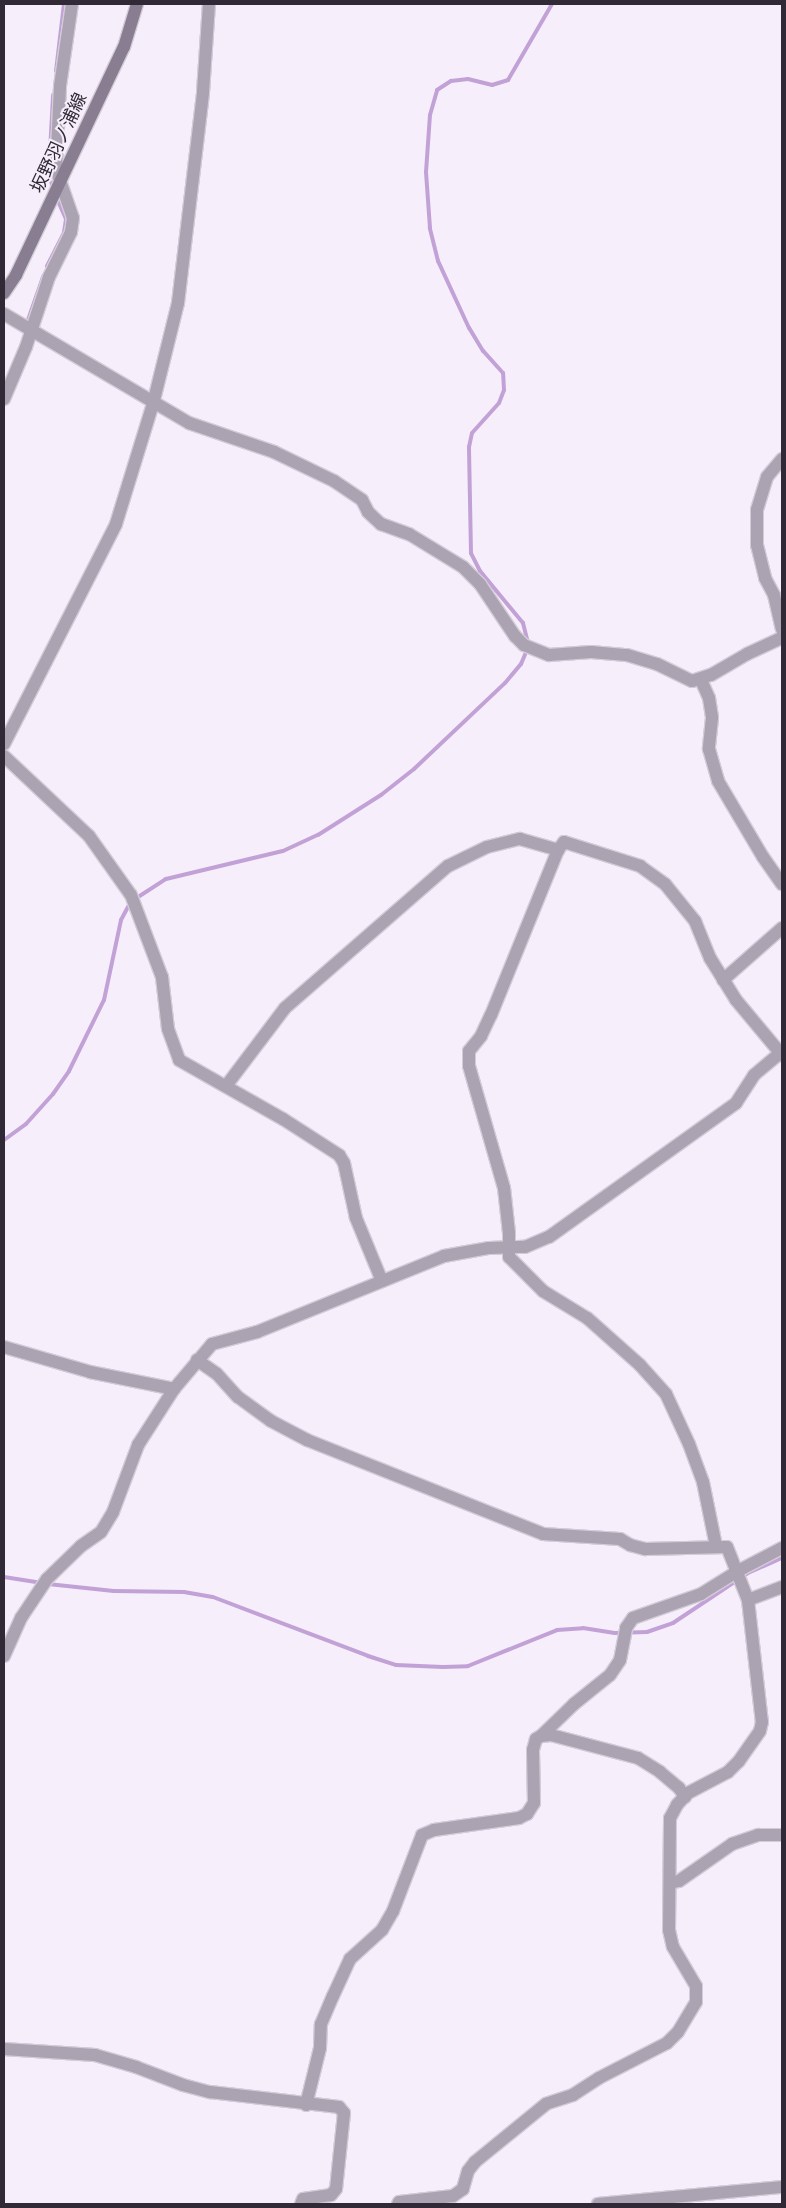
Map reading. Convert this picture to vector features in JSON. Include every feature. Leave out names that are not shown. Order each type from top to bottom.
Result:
[{"type":"main road","name":"坂野羽ノ浦線","points":[[4,293],[16,275],[124,47],[137,4]]},
{"type":"street","points":[[4,399],[27,326],[71,232],[72,218],[65,191],[60,184],[56,169],[60,86],[72,4]]},
{"type":"street","points":[[4,744],[116,524],[153,404],[178,303],[203,92],[209,4]]},
{"type":"street","points":[[4,314],[189,424],[274,452],[334,481],[362,500],[368,512],[381,524],[409,534],[463,567],[480,584],[516,636],[529,647],[549,655],[591,652],[627,655],[657,664],[692,680],[701,680],[747,654],[782,638]]},
{"type":"street","points":[[782,460],[767,477],[757,510],[757,545],[765,578],[774,595],[782,629]]},
{"type":"street","points":[[701,680],[709,698],[712,718],[709,749],[718,782],[782,884]]},
{"type":"street","points":[[4,756],[89,836],[131,895],[162,978],[168,1029],[179,1060],[226,1086],[339,1155],[344,1163],[356,1218],[382,1281]]},
{"type":"street","points":[[226,1086],[285,1008],[448,866],[487,847],[520,839],[558,850]]},
{"type":"street","points":[[4,1656],[21,1618],[47,1579],[81,1546],[101,1532],[114,1512],[138,1445],[174,1389],[212,1344],[257,1332],[444,1256],[489,1248],[508,1248],[525,1248],[549,1237],[736,1103],[754,1075],[781,1054],[755,1024],[722,980],[710,958],[695,921],[665,884],[640,866],[564,842],[558,850],[491,1015],[481,1036],[469,1051],[469,1066],[504,1188],[508,1248],[509,1257],[543,1291],[593,1324],[640,1364],[666,1394],[690,1444],[703,1482],[716,1546]]},
{"type":"street","points":[[722,980],[782,928]]},
{"type":"street","points":[[4,1347],[90,1372],[174,1389]]},
{"type":"street","points":[[197,1360],[217,1374],[238,1396],[271,1421],[308,1440],[543,1534],[620,1539],[644,1550],[727,1547],[748,1600],[762,1722],[760,1731],[739,1761],[728,1772],[685,1796],[676,1805],[670,1818],[669,1930],[673,1947],[696,1986],[696,2002],[678,2032],[667,2043],[599,2078],[573,2095],[546,2104],[475,2162],[468,2171],[463,2189],[453,2196],[400,2202],[398,2204]]},
{"type":"street","points":[[306,2105],[320,2048],[321,2024],[333,1996],[350,1959],[382,1930],[393,1912],[422,1835],[434,1830],[519,1818],[527,1814],[534,1803],[533,1750],[536,1739],[574,1704],[610,1675],[620,1660],[625,1634],[633,1618],[701,1594],[738,1571],[782,1548]]},
{"type":"street","points":[[748,1600],[782,1587]]},
{"type":"street","points":[[541,1736],[552,1736],[638,1758],[660,1772],[679,1788],[685,1796]]},
{"type":"street","points":[[670,1883],[679,1881],[732,1844],[758,1835],[782,1834]]},
{"type":"street","points":[[4,2049],[95,2055],[136,2066],[183,2085],[210,2092],[306,2105],[339,2107],[344,2113],[336,2189],[331,2195],[303,2199],[301,2204]]},
{"type":"street","points":[[598,2204],[782,2187]]},
{"type":"waterway","points":[[56,71],[64,4]]},
{"type":"waterway","points":[[528,643],[523,623],[480,571],[471,553],[469,447],[472,433],[499,403],[504,390],[503,373],[483,351],[469,328],[438,261],[430,228],[426,172],[430,115],[437,90],[451,81],[468,79],[492,85],[508,80],[552,4]]},
{"type":"waterway","points":[[53,95],[49,170],[53,190]]},
{"type":"waterway","points":[[47,266],[64,232],[66,219],[56,197]]},
{"type":"waterway","points":[[28,320],[43,277]]},
{"type":"waterway","points":[[135,899],[166,879],[283,851],[318,835],[381,795],[414,769],[505,683],[521,664],[527,650]]},
{"type":"waterway","points":[[4,1140],[26,1124],[53,1094],[69,1071],[104,1000],[121,920],[130,903]]},
{"type":"waterway","points":[[48,1584],[114,1591],[184,1592],[213,1597],[396,1665],[443,1667],[468,1666],[557,1630],[583,1628],[615,1633],[647,1632],[673,1623],[748,1573],[782,1558]]},
{"type":"waterway","points":[[4,1577],[41,1583]]}]
